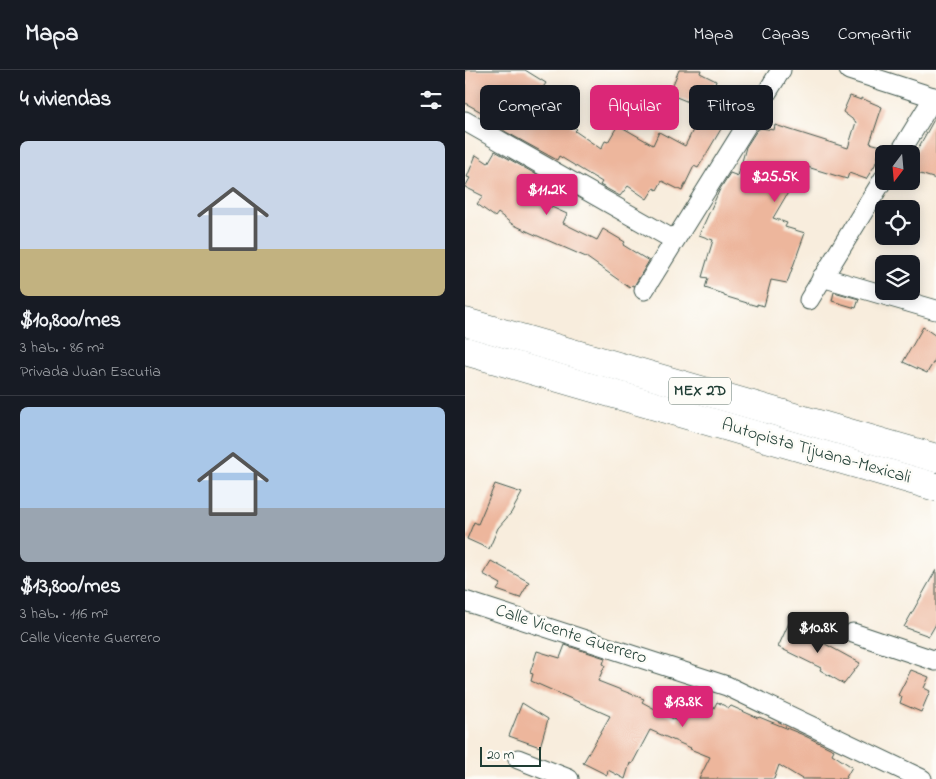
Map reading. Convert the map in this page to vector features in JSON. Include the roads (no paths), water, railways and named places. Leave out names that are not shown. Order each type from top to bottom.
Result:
[{"type":"highway","name":"Autopista Tijuana-Mexicali","points":[[465,322],[936,458]]},
{"type":"highway","name":"Autopista Tijuana-Mexicali","points":[[465,351],[936,487]]},
{"type":"street","points":[[644,290],[781,70]]},
{"type":"street","points":[[849,70],[935,98],[905,145]]},
{"type":"street","points":[[465,122],[674,240]]},
{"type":"street","points":[[809,300],[876,190]]},
{"type":"street","points":[[822,277],[936,310]]},
{"type":"street","name":"Calle Vicente Guerrero","points":[[465,600],[727,686],[923,779]]},
{"type":"street","points":[[853,633],[936,661]]},
{"type":"street","points":[[519,759],[569,779]]}]
